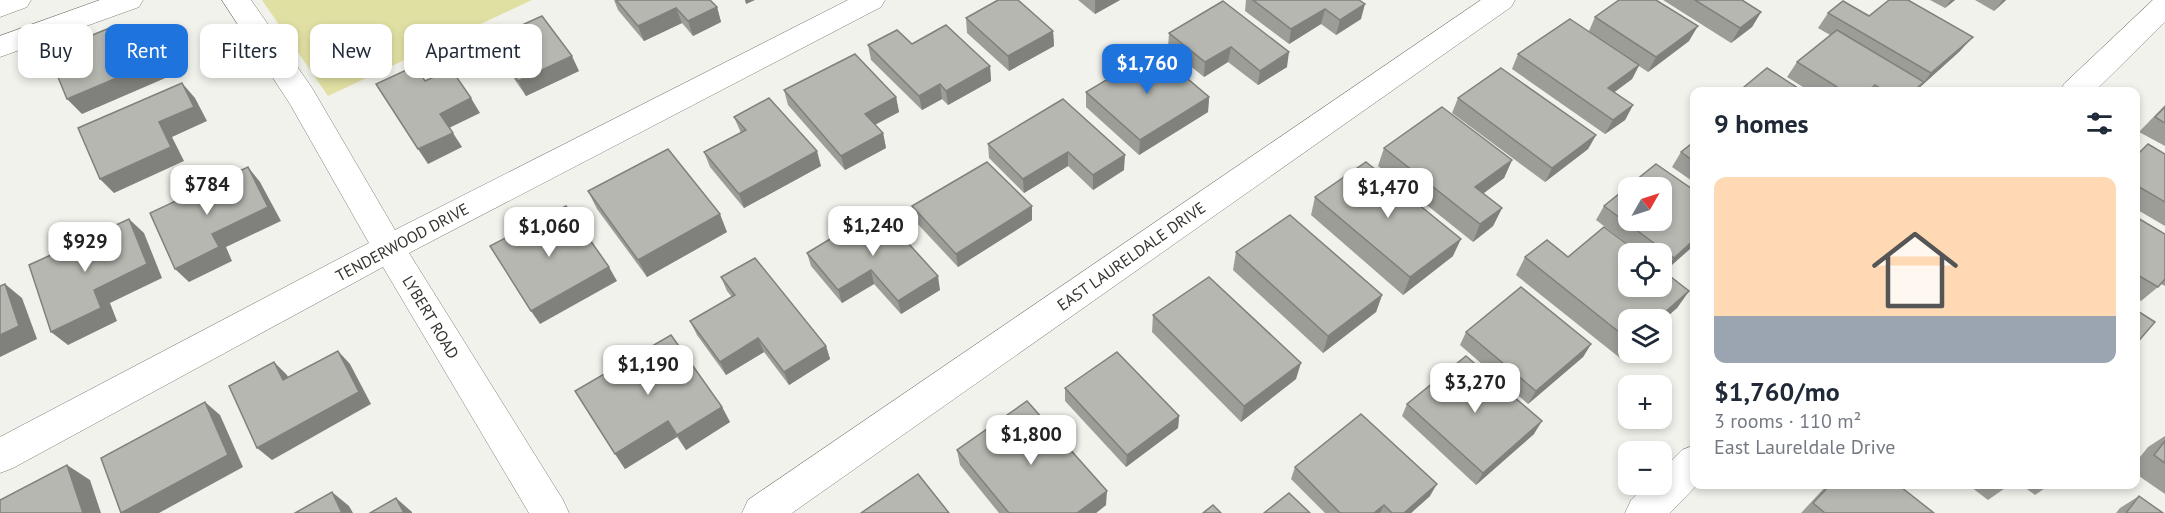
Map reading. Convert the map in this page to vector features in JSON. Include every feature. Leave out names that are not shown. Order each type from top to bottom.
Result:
[{"type":"street","points":[[0,7],[17,0]]},
{"type":"street","points":[[0,47],[129,0]]},
{"type":"street","name":"LYBERT ROAD","points":[[236,0],[301,96],[389,248],[550,513]]},
{"type":"street","name":"TENDERWOOD DRIVE","points":[[0,456],[389,248],[871,0]]},
{"type":"street","name":"EAST LAURELDALE DRIVE","points":[[761,513],[1501,0]]},
{"type":"street","points":[[2080,87],[2165,5]]},
{"type":"street","points":[[1644,513],[1690,467]]},
{"type":"shaded area","points":[[262,0],[532,0],[481,24],[404,24],[404,60],[392,66],[392,24],[310,24],[310,70],[298,52],[298,24],[278,24]]},
{"type":"shaded area","points":[[316,78],[366,78],[328,96]]},
{"type":"building","points":[[616,0],[710,0],[717,7],[688,21],[676,8],[638,26]]},
{"type":"building","points":[[998,0],[1018,0],[1053,31],[1008,56],[966,18]]},
{"type":"building","points":[[1253,0],[1359,0],[1365,4],[1340,20],[1325,9],[1291,29]]},
{"type":"building","points":[[1619,0],[1656,0],[1698,26],[1656,57],[1595,17]]},
{"type":"building","points":[[1695,0],[1742,0],[1761,12],[1740,28]]},
{"type":"building","points":[[1889,0],[1908,0],[1973,37],[1931,73],[1828,13],[1843,1],[1869,16]]},
{"type":"building","points":[[1223,1],[1289,52],[1260,71],[1231,47],[1205,62],[1169,33]]},
{"type":"building","points":[[542,16],[572,56],[542,70],[542,24],[524,24]]},
{"type":"building","points":[[1570,19],[1639,65],[1608,88],[1633,105],[1613,120],[1518,54]]},
{"type":"building","points":[[946,25],[990,66],[946,91],[940,84],[919,96],[868,45],[897,30],[912,44]]},
{"type":"building","points":[[105,30],[105,78],[117,78],[67,99],[58,78],[93,78],[93,35]]},
{"type":"building","points":[[1837,30],[1924,82],[1918,87],[1878,87],[1875,85],[1873,87],[1837,87],[1797,62]]},
{"type":"building","points":[[1155,51],[1209,97],[1140,140],[1086,92]]},
{"type":"building","points":[[855,54],[896,97],[865,114],[883,133],[841,156],[784,90]]},
{"type":"building","points":[[1501,68],[1596,135],[1552,168],[1458,98]]},
{"type":"building","points":[[1767,68],[1796,87],[1744,87]]},
{"type":"building","points":[[404,71],[404,78],[423,78],[425,81],[432,78],[457,78],[471,98],[440,114],[453,133],[418,149],[376,84]]},
{"type":"building","points":[[182,83],[194,107],[159,122],[171,147],[100,179],[78,128]]},
{"type":"building","points":[[769,98],[817,151],[739,194],[704,152],[746,130],[734,117]]},
{"type":"building","points":[[1063,99],[1125,155],[1093,175],[1068,152],[1023,179],[988,144]]},
{"type":"building","points":[[1442,107],[1512,160],[1475,187],[1502,208],[1480,224],[1384,148]]},
{"type":"building","points":[[2165,107],[2165,123],[2155,117]]},
{"type":"building","points":[[2148,144],[2165,154],[2165,202],[2140,187],[2140,152]]},
{"type":"building","points":[[1690,145],[1690,158],[1681,152]]},
{"type":"building","points":[[668,149],[720,214],[638,260],[588,191]]},
{"type":"building","points":[[987,162],[1032,206],[956,254],[912,206]]},
{"type":"building","points":[[1366,162],[1461,239],[1410,277],[1315,197]]},
{"type":"building","points":[[1656,164],[1690,188],[1690,244],[1674,258],[1672,243],[1654,243],[1638,231],[1672,231],[1672,177],[1640,177]]},
{"type":"building","points":[[248,167],[268,207],[212,234],[219,247],[175,269],[150,213]]},
{"type":"building","points":[[1618,195],[1618,216],[1604,206]]},
{"type":"building","points":[[566,206],[609,267],[531,311],[490,246]]},
{"type":"building","points":[[878,210],[938,276],[898,301],[871,270],[838,290],[807,253]]},
{"type":"building","points":[[1290,215],[1382,295],[1328,336],[1236,252]]},
{"type":"building","points":[[129,219],[147,264],[94,290],[101,308],[51,332],[29,265]]},
{"type":"building","points":[[2140,219],[2165,234],[2165,279],[2158,287],[2140,276]]},
{"type":"building","points":[[1604,227],[1625,243],[1618,243],[1618,297],[1672,297],[1672,278],[1689,291],[1669,309],[1618,309],[1618,331],[1525,257],[1547,240],[1568,257]]},
{"type":"building","points":[[755,258],[826,346],[784,372],[758,338],[720,362],[690,321],[735,295],[721,277]]},
{"type":"building","points":[[1209,277],[1301,363],[1244,406],[1153,315]]},
{"type":"building","points":[[5,284],[19,326],[0,335],[0,286]]},
{"type":"building","points":[[1521,287],[1591,344],[1536,391],[1466,332]]},
{"type":"building","points":[[2140,313],[2155,322],[2140,339]]},
{"type":"building","points":[[671,335],[722,407],[677,435],[668,421],[615,454],[575,391]]},
{"type":"building","points":[[338,351],[359,392],[257,448],[229,386],[274,362],[283,380]]},
{"type":"building","points":[[1117,352],[1179,416],[1127,455],[1065,388]]},
{"type":"building","points":[[1466,356],[1542,421],[1483,473],[1407,404]]},
{"type":"building","points":[[1027,401],[1107,491],[1077,513],[1009,513],[957,450]]},
{"type":"building","points":[[205,402],[228,455],[121,513],[101,458]]},
{"type":"building","points":[[1361,414],[1437,484],[1404,513],[1392,513],[1384,505],[1374,513],[1340,513],[1295,467]]},
{"type":"building","points":[[2165,441],[2165,463],[2154,455]]},
{"type":"building","points":[[67,465],[83,513],[0,513],[0,500]]},
{"type":"building","points":[[918,474],[949,513],[861,513]]},
{"type":"building","points":[[1826,489],[1903,489],[1934,513],[1825,513],[1813,503]]},
{"type":"building","points":[[332,492],[342,513],[295,513]]},
{"type":"building","points":[[1289,493],[1310,513],[1264,513]]},
{"type":"building","points":[[2139,496],[2163,513],[2126,513]]},
{"type":"building","points":[[396,498],[404,513],[370,513]]},
{"type":"building","points":[[1213,505],[1221,513],[1203,513]]}]
